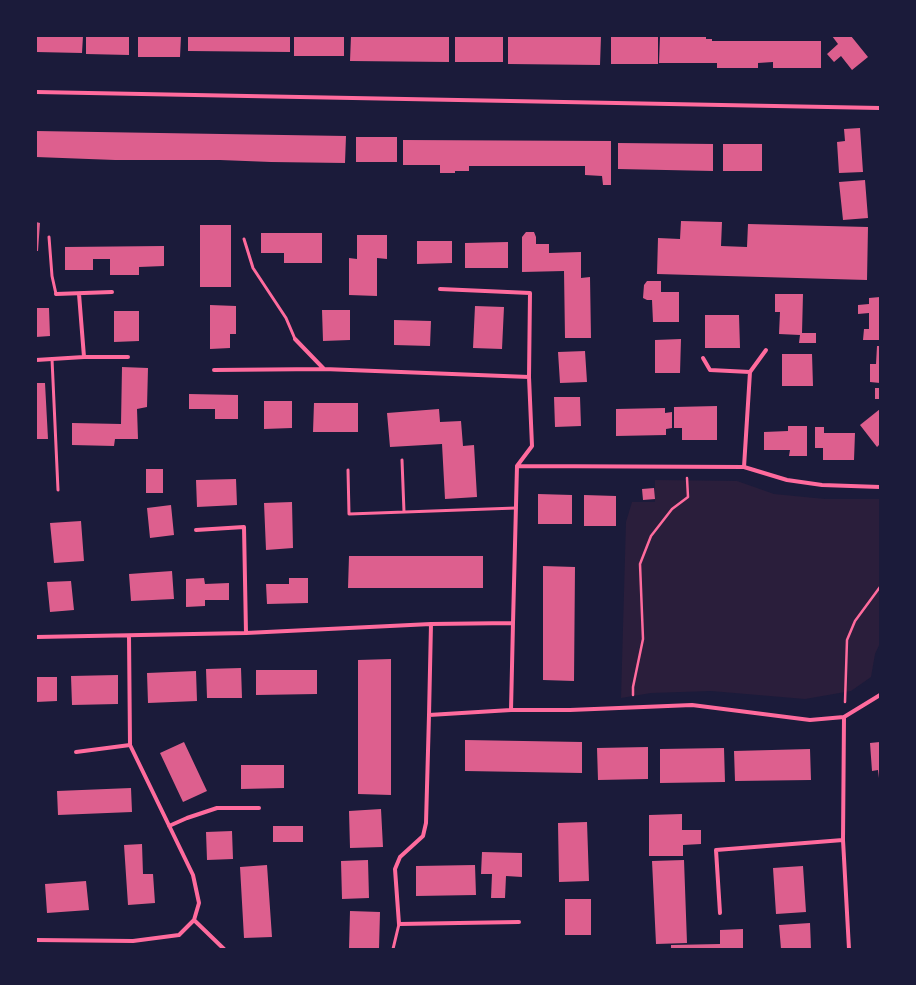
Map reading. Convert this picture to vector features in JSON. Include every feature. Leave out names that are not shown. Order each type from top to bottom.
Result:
[{"type":"street","points":[[36,92],[880,108]]},
{"type":"street","points":[[440,289],[530,293],[529,376],[532,446],[517,466],[511,710]]},
{"type":"street","points":[[56,294],[112,292]]},
{"type":"street","points":[[79,294],[84,357]]},
{"type":"street","points":[[295,339],[324,369]]},
{"type":"street","points":[[744,467],[750,372],[766,350]]},
{"type":"street","points":[[36,360],[84,357],[128,357]]},
{"type":"street","points":[[703,358],[710,370],[750,372]]},
{"type":"street","points":[[214,370],[324,369],[529,376]]},
{"type":"street","points":[[517,466],[744,467],[787,480],[822,485],[880,487]]},
{"type":"street","points":[[196,530],[244,527],[246,633]]},
{"type":"street","points":[[36,637],[246,633],[431,624],[513,623]]},
{"type":"street","points":[[431,624],[426,823],[423,836],[400,857],[395,869],[399,924],[519,922]]},
{"type":"street","points":[[36,940],[133,941],[179,935],[194,920],[199,903],[193,875],[130,745],[129,636]]},
{"type":"street","points":[[429,715],[511,710],[570,710],[692,705],[810,720],[844,717],[880,695]]},
{"type":"street","points":[[844,717],[843,840],[849,949]]},
{"type":"street","points":[[76,752],[130,745]]},
{"type":"street","points":[[169,826],[217,808],[259,808]]},
{"type":"street","points":[[720,913],[716,850],[843,840]]},
{"type":"street","points":[[194,920],[224,949]]},
{"type":"lane","points":[[49,237],[52,276],[56,294]]},
{"type":"lane","points":[[244,239],[253,268],[286,318],[295,339]]},
{"type":"lane","points":[[52,359],[58,490]]},
{"type":"lane","points":[[402,460],[404,512]]},
{"type":"lane","points":[[348,470],[349,514],[516,508]]},
{"type":"lane","points":[[393,949],[399,924]]},
{"type":"path","points":[[633,707],[633,687],[643,639],[640,564],[651,536],[672,510],[688,497],[686,466]]},
{"type":"path","points":[[844,717],[847,640],[855,621],[880,586]]},
{"type":"shaded area","points":[[655,480],[737,481],[774,494],[825,499],[880,499],[880,643],[875,654],[871,677],[851,691],[805,699],[711,691],[651,693],[621,698],[626,522],[632,502],[655,502]]},
{"type":"building","points":[[36,36],[83,36],[82,53],[36,52]]},
{"type":"building","points":[[86,36],[129,36],[129,55],[86,54]]},
{"type":"building","points":[[138,36],[181,36],[180,57],[138,57]]},
{"type":"building","points":[[188,36],[290,36],[290,52],[188,51]]},
{"type":"building","points":[[294,36],[344,36],[344,56],[294,56]]},
{"type":"building","points":[[351,36],[449,36],[449,62],[350,61]]},
{"type":"building","points":[[455,36],[503,36],[503,62],[455,62]]},
{"type":"building","points":[[508,36],[601,36],[600,65],[508,64]]},
{"type":"building","points":[[660,36],[706,36],[706,39],[712,39],[712,41],[821,41],[821,68],[773,68],[773,62],[758,63],[758,68],[717,68],[717,63],[659,63]]},
{"type":"building","points":[[832,36],[851,36],[868,57],[852,70],[841,56],[834,62],[827,54],[838,44]]},
{"type":"building","points":[[611,37],[658,37],[658,64],[611,64]]},
{"type":"building","points":[[860,128],[863,172],[839,173],[837,142],[845,141],[844,129]]},
{"type":"building","points":[[36,131],[346,136],[345,163],[220,160],[115,160],[36,157]]},
{"type":"building","points":[[356,137],[397,137],[397,162],[356,162]]},
{"type":"building","points":[[403,140],[611,141],[611,185],[603,185],[602,176],[585,175],[585,166],[469,166],[469,171],[440,173],[440,165],[403,165]]},
{"type":"building","points":[[618,143],[713,144],[713,171],[618,169]]},
{"type":"building","points":[[723,144],[762,144],[762,171],[723,171]]},
{"type":"building","points":[[865,180],[868,218],[843,220],[839,182]]},
{"type":"building","points":[[681,221],[722,222],[721,246],[747,247],[748,224],[868,227],[867,280],[657,274],[658,238],[680,239]]},
{"type":"building","points":[[36,222],[40,223],[38,251],[36,251]]},
{"type":"building","points":[[200,225],[231,225],[231,287],[200,287]]},
{"type":"building","points":[[526,232],[534,232],[536,244],[549,244],[549,253],[581,252],[581,278],[590,277],[591,338],[565,338],[564,271],[522,272],[522,237]]},
{"type":"building","points":[[261,233],[322,233],[322,263],[284,263],[284,253],[261,253]]},
{"type":"building","points":[[357,235],[387,235],[387,259],[377,258],[377,296],[349,295],[349,258],[357,259]]},
{"type":"building","points":[[417,241],[452,241],[452,263],[417,264]]},
{"type":"building","points":[[508,242],[508,268],[465,268],[465,243]]},
{"type":"building","points":[[164,246],[164,266],[139,267],[139,275],[110,275],[110,259],[93,259],[93,270],[65,270],[65,247]]},
{"type":"building","points":[[647,281],[661,281],[661,292],[679,292],[679,322],[653,322],[652,300],[643,298],[644,285]]},
{"type":"building","points":[[775,294],[803,294],[802,333],[816,333],[816,343],[799,343],[800,335],[779,334],[780,312],[775,312]]},
{"type":"building","points":[[880,297],[880,340],[863,340],[864,329],[869,329],[869,313],[858,314],[858,305],[869,304],[869,298]]},
{"type":"building","points":[[210,305],[236,306],[236,334],[230,334],[230,348],[210,349]]},
{"type":"building","points":[[475,306],[504,307],[502,349],[473,348]]},
{"type":"building","points":[[36,308],[49,308],[50,336],[36,337]]},
{"type":"building","points":[[322,310],[350,310],[350,340],[323,341]]},
{"type":"building","points":[[114,311],[139,311],[139,341],[114,342]]},
{"type":"building","points":[[705,315],[739,315],[740,348],[705,348]]},
{"type":"building","points":[[394,320],[431,321],[430,346],[394,345]]},
{"type":"building","points":[[681,339],[680,373],[655,373],[655,340]]},
{"type":"building","points":[[877,346],[880,346],[880,383],[870,382],[870,364],[876,364]]},
{"type":"building","points":[[585,351],[587,382],[560,383],[558,352]]},
{"type":"building","points":[[782,354],[812,354],[813,386],[782,386]]},
{"type":"building","points":[[122,367],[148,368],[147,407],[137,409],[138,439],[115,439],[114,446],[72,445],[72,423],[121,424]]},
{"type":"building","points":[[36,383],[45,383],[48,439],[36,439]]},
{"type":"building","points":[[875,388],[880,388],[880,399],[875,399]]},
{"type":"building","points":[[189,394],[238,395],[238,419],[215,419],[215,409],[189,409]]},
{"type":"building","points":[[554,397],[580,397],[581,426],[555,427]]},
{"type":"building","points":[[264,401],[292,401],[292,428],[264,429]]},
{"type":"building","points":[[314,403],[358,403],[358,432],[313,432]]},
{"type":"building","points":[[717,406],[717,440],[682,440],[682,428],[674,428],[674,407]]},
{"type":"building","points":[[665,408],[665,413],[672,412],[672,428],[666,429],[666,435],[616,436],[616,409]]},
{"type":"building","points":[[439,409],[440,422],[461,421],[463,446],[474,445],[477,497],[445,499],[442,444],[390,447],[387,413]]},
{"type":"building","points":[[880,409],[880,444],[877,447],[860,425]]},
{"type":"building","points":[[788,426],[807,426],[807,456],[789,456],[790,450],[764,450],[764,432],[788,431]]},
{"type":"building","points":[[815,427],[824,427],[824,433],[855,433],[854,460],[823,460],[823,448],[815,448]]},
{"type":"building","points":[[146,469],[163,469],[163,493],[146,493]]},
{"type":"building","points":[[236,479],[237,505],[197,507],[196,480]]},
{"type":"building","points":[[654,488],[655,499],[643,500],[642,489]]},
{"type":"building","points":[[538,494],[572,495],[572,524],[538,524]]},
{"type":"building","points":[[584,495],[616,496],[616,526],[584,526]]},
{"type":"building","points":[[292,502],[293,548],[266,550],[264,503]]},
{"type":"building","points":[[171,505],[174,535],[150,538],[147,508]]},
{"type":"building","points":[[81,521],[84,561],[54,563],[50,523]]},
{"type":"building","points":[[349,556],[483,556],[483,588],[348,588]]},
{"type":"building","points":[[543,566],[575,567],[574,681],[543,680]]},
{"type":"building","points":[[172,571],[174,599],[131,601],[129,574]]},
{"type":"building","points":[[204,578],[205,584],[229,583],[229,600],[205,600],[205,606],[186,607],[186,579]]},
{"type":"building","points":[[289,578],[308,578],[308,603],[267,604],[266,584],[289,584]]},
{"type":"building","points":[[71,581],[74,610],[50,612],[47,582]]},
{"type":"building","points":[[391,659],[391,795],[358,794],[358,660]]},
{"type":"building","points":[[241,668],[242,698],[207,698],[206,669]]},
{"type":"building","points":[[256,670],[317,670],[317,694],[256,695]]},
{"type":"building","points":[[196,671],[197,701],[148,703],[147,673]]},
{"type":"building","points":[[118,675],[118,704],[72,705],[71,676]]},
{"type":"building","points":[[36,677],[57,677],[57,701],[36,702]]},
{"type":"building","points":[[465,740],[582,742],[582,773],[465,771]]},
{"type":"building","points":[[184,742],[207,791],[183,802],[160,753]]},
{"type":"building","points":[[880,742],[879,778],[878,770],[872,771],[870,743]]},
{"type":"building","points":[[648,747],[648,779],[598,780],[597,748]]},
{"type":"building","points":[[724,748],[725,782],[660,783],[660,749]]},
{"type":"building","points":[[810,749],[811,780],[735,781],[734,751]]},
{"type":"building","points":[[241,765],[284,765],[284,788],[241,789]]},
{"type":"building","points":[[131,788],[132,812],[58,815],[57,791]]},
{"type":"building","points":[[381,809],[383,847],[350,848],[349,811]]},
{"type":"building","points":[[682,814],[682,830],[701,830],[701,844],[683,845],[683,856],[649,856],[649,815]]},
{"type":"building","points":[[587,822],[589,881],[559,882],[558,823]]},
{"type":"building","points":[[273,826],[303,826],[303,842],[273,842]]},
{"type":"building","points":[[232,831],[233,859],[207,860],[206,832]]},
{"type":"building","points":[[142,844],[143,874],[153,874],[155,903],[128,905],[124,845]]},
{"type":"building","points":[[482,852],[522,853],[522,877],[506,876],[505,898],[491,898],[492,874],[481,874]]},
{"type":"building","points":[[368,860],[369,898],[342,899],[341,861]]},
{"type":"building","points":[[684,860],[687,943],[656,944],[652,861]]},
{"type":"building","points":[[267,865],[272,937],[244,938],[240,867]]},
{"type":"building","points":[[475,865],[476,895],[416,896],[416,866]]},
{"type":"building","points":[[803,866],[806,912],[776,914],[773,868]]},
{"type":"building","points":[[86,881],[89,910],[47,913],[45,884]]},
{"type":"building","points":[[565,899],[591,899],[591,935],[565,935]]},
{"type":"building","points":[[350,911],[380,912],[379,949],[349,949]]},
{"type":"building","points":[[810,923],[811,949],[781,949],[779,925]]},
{"type":"building","points":[[743,929],[743,949],[671,949],[671,945],[720,944],[720,930]]}]
